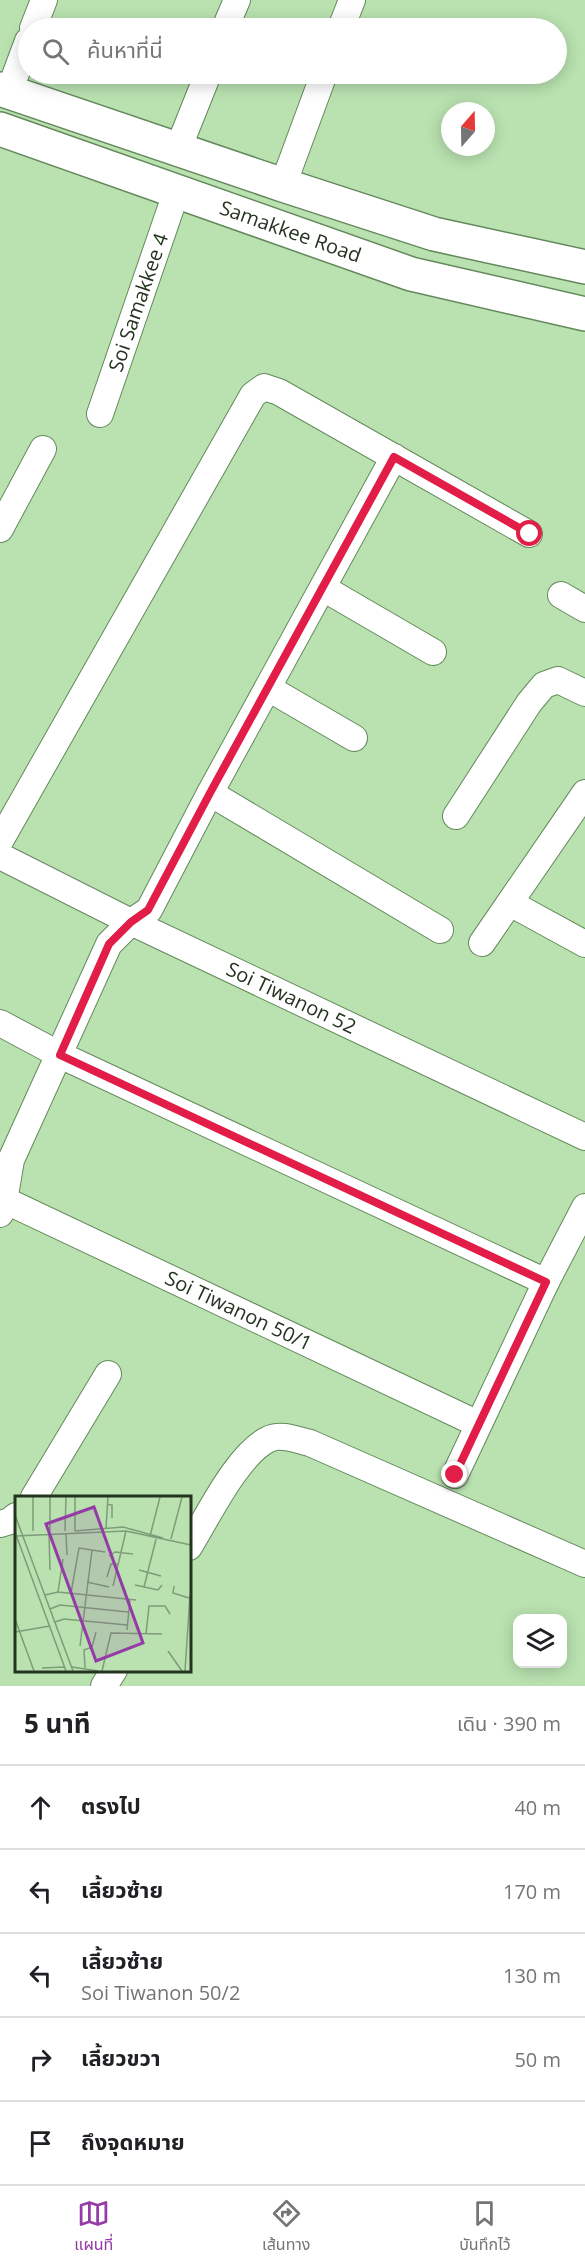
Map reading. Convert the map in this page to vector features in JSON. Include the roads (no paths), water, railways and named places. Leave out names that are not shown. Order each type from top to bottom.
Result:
[{"type":"main road","name":"Samakkee Road","points":[[4,90],[435,234],[585,267]]},
{"type":"main road","name":"Samakkee Road","points":[[0,129],[411,274],[585,314]]},
{"type":"street","points":[[37,18],[44,0]]},
{"type":"street","points":[[229,18],[237,0]]},
{"type":"street","points":[[345,18],[352,0]]},
{"type":"street","points":[[4,90],[18,61]]},
{"type":"street","points":[[178,149],[204,84]]},
{"type":"street","points":[[283,185],[320,84]]},
{"type":"street","name":"Soi Samakkee 4","points":[[100,414],[177,190]]},
{"type":"street","points":[[0,841],[253,394],[264,387],[279,393],[530,534]]},
{"type":"street","points":[[0,530],[43,449]]},
{"type":"street","points":[[2,1204],[11,1160],[109,944],[131,922],[148,910],[394,457]]},
{"type":"street","points":[[323,588],[433,652]]},
{"type":"street","points":[[561,595],[585,609]]},
{"type":"street","points":[[456,816],[529,703],[544,686],[558,680],[585,693]]},
{"type":"street","points":[[268,688],[354,738]]},
{"type":"street","points":[[210,793],[440,930]]},
{"type":"street","points":[[482,943],[585,793]]},
{"type":"street","name":"Soi Tiwanon 52","points":[[0,856],[131,922],[585,1137]]},
{"type":"street","points":[[510,903],[585,944]]},
{"type":"street","points":[[0,1023],[60,1055],[546,1282]]},
{"type":"street","name":"Soi Tiwanon 50/1","points":[[2,1204],[478,1424]]},
{"type":"street","points":[[455,1475],[546,1282],[585,1207]]},
{"type":"street","points":[[35,1496],[108,1374]]},
{"type":"street","points":[[190,1545],[238,1466],[270,1438],[282,1437],[309,1443],[585,1564]]},
{"type":"street","points":[[0,1524],[15,1517]]},
{"type":"street","points":[[104,1686],[113,1671]]}]
